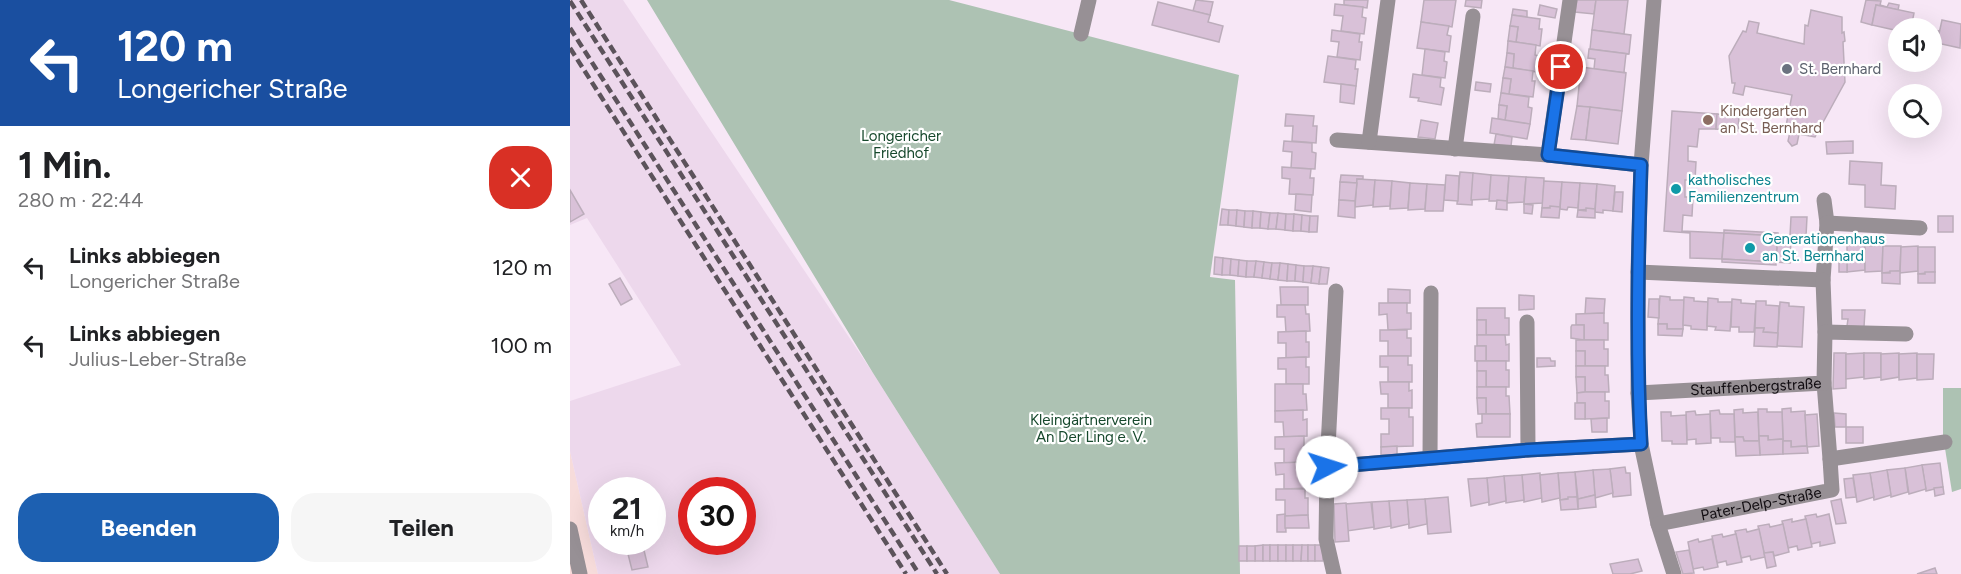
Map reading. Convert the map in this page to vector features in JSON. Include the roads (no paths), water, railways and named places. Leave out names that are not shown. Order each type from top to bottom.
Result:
[{"type":"street","points":[[1081,34],[1089,0]]},
{"type":"street","points":[[1369,142],[1388,0]]},
{"type":"street","points":[[1548,155],[1570,0]]},
{"type":"street","points":[[1654,0],[1641,165],[1638,393],[1641,444],[1658,524],[1674,574]]},
{"type":"street","points":[[1455,149],[1473,16]]},
{"type":"street","points":[[1337,140],[1548,155],[1641,165]]},
{"type":"street","name":"Stauffenbergstraße","points":[[1638,393],[1824,383],[1823,280],[1827,223],[1824,200]]},
{"type":"street","points":[[1827,223],[1920,228]]},
{"type":"street","points":[[1638,272],[1823,280]]},
{"type":"street","points":[[1335,574],[1326,539],[1327,467],[1336,291]]},
{"type":"street","points":[[1430,458],[1431,292]]},
{"type":"street","points":[[1527,322],[1528,450]]},
{"type":"street","points":[[1824,332],[1906,334]]},
{"type":"street","name":"Pater-Delp-Straße","points":[[1658,524],[1832,490],[1824,383]]},
{"type":"street","points":[[1830,459],[1945,442]]},
{"type":"street","points":[[1327,467],[1528,450],[1641,444]]},
{"type":"street","points":[[570,529],[580,574]]},
{"type":"railway","points":[[581,0],[947,574]]},
{"type":"railway","points":[[570,1],[937,574]]},
{"type":"railway","points":[[570,28],[919,574]]},
{"type":"railway","points":[[570,48],[906,574]]},
{"type":"place","name":"St. Bernhard","points":[[1787,69]]},
{"type":"place","name":"Kindergarten an St. Bernhard","points":[[1708,120]]},
{"type":"place","name":"katholisches Familienzentrum","points":[[1676,189]]},
{"type":"place","name":"Generationenhaus an St. Bernhard","points":[[1750,248]]},
{"type":"park label","name":"Longericher Friedhof","points":[[901,144]]},
{"type":"park label","name":"Kleingärtnerverein An Der Ling e. V.","points":[[1091,428]]}]
